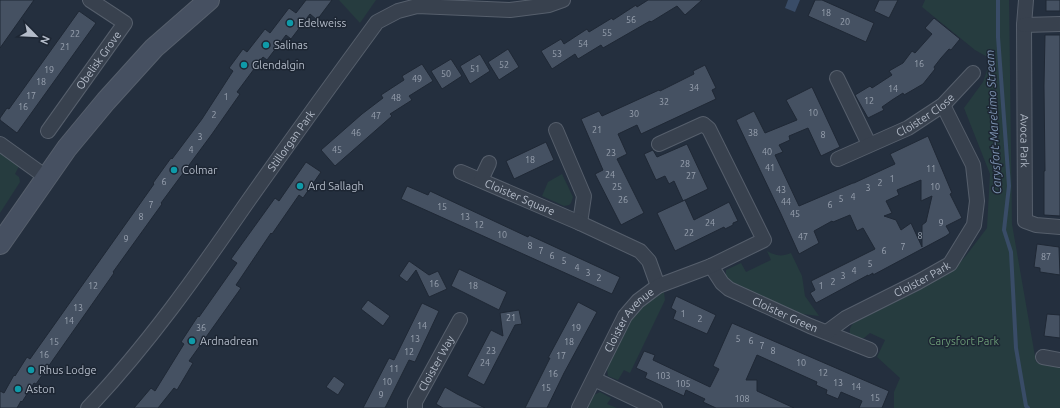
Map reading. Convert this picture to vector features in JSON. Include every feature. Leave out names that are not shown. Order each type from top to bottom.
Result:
[{"type":"main road","points":[[0,244],[67,148],[106,101],[154,48],[209,0]]},
{"type":"street","name":"Obelisk Grove","points":[[48,131],[125,23],[90,0]]},
{"type":"street","name":"Stillorgan Park","points":[[88,408],[116,378],[189,286],[288,144],[377,22],[398,10],[418,6],[510,10],[549,5],[563,0]]},
{"type":"street","name":"Avoca Park","points":[[1026,0],[1024,25],[1025,221],[1036,225],[1060,227]]},
{"type":"street","points":[[1024,25],[1060,24]]},
{"type":"street","name":"Cloister Close","points":[[838,159],[908,128],[944,105],[973,74]]},
{"type":"street","points":[[837,78],[869,144]]},
{"type":"street","name":"Cloister Park","points":[[827,332],[846,318],[918,282],[950,264],[974,225],[977,201],[973,165],[944,105]]},
{"type":"street","points":[[659,144],[703,124],[709,129],[764,240],[712,266]]},
{"type":"street","points":[[556,130],[584,196],[580,223]]},
{"type":"street","points":[[0,144],[46,177]]},
{"type":"street","points":[[481,180],[489,163]]},
{"type":"street","name":"Cloister Square","points":[[461,172],[580,223],[640,251],[649,261],[658,286]]},
{"type":"street","name":"Cloister Green","points":[[712,266],[722,283],[729,289],[810,326],[870,350]]},
{"type":"street","name":"Cloister Avenue","points":[[579,408],[625,316],[638,301],[658,286],[712,266]]},
{"type":"street","name":"Cloister Way","points":[[415,408],[415,402],[460,320]]},
{"type":"street","points":[[1043,357],[1060,360]]},
{"type":"street","points":[[594,379],[655,408]]},
{"type":"green space","points":[[339,0],[376,0],[360,23]]},
{"type":"green space","name":"Carysfort Park","points":[[925,0],[1009,0],[1012,224],[1036,362],[1060,367],[1060,408],[894,408],[894,392],[900,378],[877,357],[885,340],[870,333],[864,338],[858,339],[850,334],[851,327],[856,321],[951,272],[965,257],[987,228],[990,174],[964,108],[983,82],[991,59],[975,50],[922,7]]},
{"type":"green space","points":[[0,153],[19,166],[15,174],[19,177],[20,182],[0,213]]},
{"type":"green space","points":[[562,174],[573,197],[569,205],[564,206],[542,196],[548,182]]},
{"type":"green space","points":[[767,251],[779,255],[791,253],[802,276],[805,296],[819,316],[802,314],[728,280],[726,270],[741,263],[746,272],[771,260]]},
{"type":"green space","points":[[664,292],[665,300],[630,373],[624,370],[618,380],[608,376],[607,369],[638,309]]},
{"type":"green space","points":[[600,392],[611,398],[607,404],[617,408],[588,408],[594,395]]},
{"type":"water","points":[[788,0],[800,0],[795,12],[785,8]]},
{"type":"building","points":[[0,0],[34,0],[0,48]]},
{"type":"building","points":[[306,0],[332,0],[317,20],[310,14],[291,39],[286,35],[267,60],[263,57],[237,92],[240,94],[161,203],[162,204],[36,384],[34,383],[17,408],[0,408],[0,391],[4,393],[14,375],[15,376],[27,357],[30,359],[154,184],[153,183],[202,119],[233,71],[229,68],[243,49],[247,52],[265,29],[270,33],[289,8],[296,13]]},
{"type":"building","points":[[648,0],[702,0],[685,15],[677,6],[603,48],[601,45],[578,59],[575,54],[552,69],[541,51],[561,39],[564,44],[587,29],[589,32],[612,18],[613,20],[636,5],[637,7]]},
{"type":"building","points":[[815,0],[822,0],[874,23],[866,42],[808,16]]},
{"type":"building","points":[[879,0],[898,0],[889,18],[874,11]]},
{"type":"building","points":[[1046,0],[1060,0],[1060,11],[1046,11]]},
{"type":"building","points":[[79,11],[96,23],[17,133],[0,120],[0,118],[7,108],[9,109]]},
{"type":"building","points":[[934,18],[960,39],[951,50],[949,49],[941,58],[934,67],[935,69],[923,84],[904,95],[903,93],[882,107],[884,110],[868,118],[855,95],[870,86],[872,88],[892,75],[889,71],[903,63],[912,51],[915,53],[932,34],[925,28]]},
{"type":"building","points":[[1045,35],[1060,35],[1060,216],[1044,215]]},
{"type":"building","points":[[508,49],[519,67],[499,80],[488,62]]},
{"type":"building","points":[[480,54],[490,71],[470,84],[460,66]]},
{"type":"building","points":[[451,59],[462,76],[442,89],[431,71]]},
{"type":"building","points":[[422,64],[433,81],[409,96],[412,100],[390,114],[392,116],[335,166],[321,150],[362,114],[383,98],[381,95],[404,80],[402,76]]},
{"type":"building","points":[[705,65],[716,88],[712,90],[716,99],[641,134],[637,125],[618,134],[627,154],[617,159],[644,213],[621,225],[595,174],[603,170],[581,119],[599,111],[602,116],[659,90],[660,91],[694,74],[693,71]]},
{"type":"building","points":[[812,87],[840,147],[821,156],[808,128],[789,136],[790,140],[779,145],[783,152],[775,155],[799,206],[895,164],[890,154],[928,136],[952,193],[950,194],[962,218],[946,226],[950,233],[946,236],[873,275],[873,273],[868,275],[816,303],[810,293],[815,290],[811,281],[875,249],[863,228],[857,231],[850,215],[833,222],[832,221],[814,231],[819,243],[799,254],[736,120],[754,111],[765,133],[797,120],[786,100]],"holes":[[[921,180],[921,201],[932,196],[926,222],[922,225],[922,247],[911,223],[901,230],[896,220],[884,216],[892,213],[886,201],[899,195],[897,190]]]},
{"type":"building","points":[[546,142],[554,160],[514,179],[506,161]]},
{"type":"building","points":[[687,144],[708,189],[683,201],[674,181],[669,184],[665,176],[656,180],[644,154],[653,150],[657,157]]},
{"type":"building","points":[[306,162],[321,172],[303,198],[299,195],[236,285],[241,288],[189,361],[193,363],[177,390],[174,388],[158,408],[134,408],[151,388],[155,391],[184,344],[181,342],[237,263],[231,259],[275,198],[279,201]]},
{"type":"building","points":[[407,186],[428,195],[430,191],[528,237],[529,235],[620,277],[612,294],[401,199]]},
{"type":"building","points":[[685,200],[694,220],[729,202],[738,221],[725,229],[724,227],[675,251],[657,213]]},
{"type":"building","points":[[1037,244],[1059,247],[1060,275],[1040,272],[1040,268],[1034,267]]},
{"type":"building","points":[[409,261],[429,275],[438,271],[447,289],[429,297],[416,270],[407,282],[399,276]]},
{"type":"building","points":[[459,269],[507,292],[499,310],[451,286]]},
{"type":"building","points":[[676,296],[716,315],[707,334],[673,319],[676,311],[671,308]]},
{"type":"building","points":[[368,300],[390,316],[383,326],[361,309]]},
{"type":"building","points":[[578,302],[597,312],[547,408],[525,408],[550,358],[548,358]]},
{"type":"building","points":[[422,303],[439,311],[415,362],[409,360],[385,408],[363,408],[389,358],[394,360]]},
{"type":"building","points":[[519,310],[522,324],[515,325],[484,385],[467,376],[491,330],[503,336],[500,313]]},
{"type":"building","points":[[1047,314],[1060,315],[1060,338],[1044,336]]},
{"type":"building","points":[[732,323],[889,391],[882,408],[859,408],[862,401],[841,392],[838,399],[826,394],[827,390],[816,385],[817,382],[757,355],[746,380],[757,380],[757,391],[794,408],[716,408],[703,402],[705,399],[686,390],[684,396],[645,378],[647,373],[636,368],[644,351],[655,355],[653,360],[710,387],[719,369],[713,366]]},
{"type":"building","points":[[334,376],[345,384],[338,395],[326,387]]},
{"type":"building","points":[[445,387],[485,408],[443,408],[436,404]]},
{"type":"waterway","name":"Carysfort-Maretimo Stream","points":[[998,0],[998,37],[1009,186],[1004,230],[1011,252],[1016,348],[1026,406],[1028,408]]},
{"type":"place","name":"Edelweiss","points":[[290,23]]},
{"type":"place","name":"Salinas","points":[[266,45]]},
{"type":"place","name":"Glendalgin","points":[[244,65]]},
{"type":"place","name":"Colmar","points":[[174,170]]},
{"type":"place","name":"Ard Sallagh","points":[[300,186]]},
{"type":"place","name":"Ardnadrean","points":[[192,341]]},
{"type":"place","name":"Rhus Lodge","points":[[31,370]]},
{"type":"place","name":"Aston","points":[[18,389]]}]
